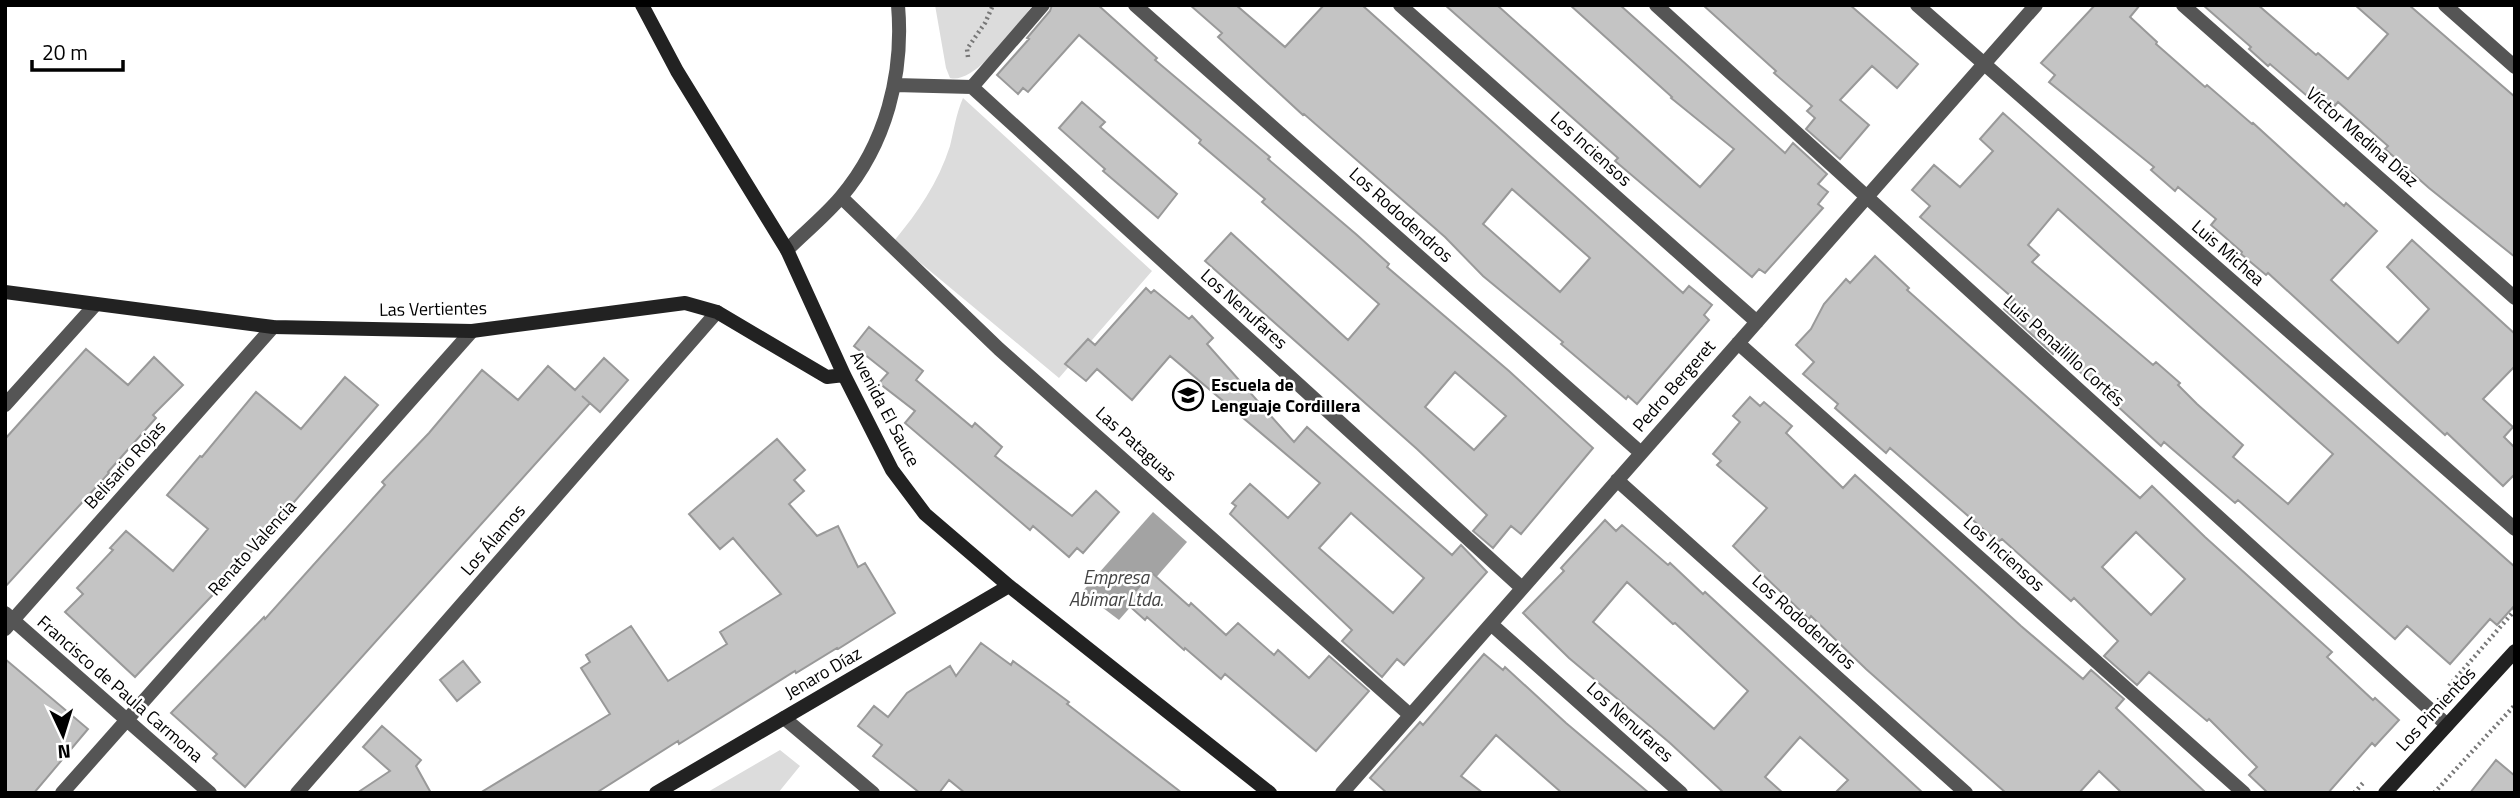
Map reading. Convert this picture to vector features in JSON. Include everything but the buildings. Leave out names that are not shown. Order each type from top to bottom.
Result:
[{"type":"street","name":"Avenida El Sauce","points":[[642,5],[677,71],[787,250],[844,375],[892,470],[925,514],[1009,586],[1270,793]]},
{"type":"street","points":[[787,250],[841,197],[874,144],[895,85],[900,33],[898,5]]},
{"type":"street","points":[[895,85],[972,87],[1043,5]]},
{"type":"street","name":"Los Rododendros","points":[[1135,5],[1641,453]]},
{"type":"street","name":"Los Inciensos","points":[[1400,5],[1757,322]]},
{"type":"street","name":"Luis Penailillo Cortés","points":[[1656,5],[2447,725]]},
{"type":"street","name":"Luis Michea","points":[[1917,5],[2515,529]]},
{"type":"street","name":"Pedro Bergeret","points":[[1342,793],[2036,5]]},
{"type":"street","name":"Víctor Medina Díaz","points":[[2183,5],[2515,298]]},
{"type":"street","points":[[2445,5],[2515,67]]},
{"type":"street","name":"Los Nenufares","points":[[972,87],[1522,588]]},
{"type":"street","name":"Las Pataguas","points":[[841,197],[999,349],[1410,715]]},
{"type":"street","name":"Las Vertientes","points":[[5,292],[273,327],[472,331],[685,303],[717,312],[827,377],[844,375]]},
{"type":"street","points":[[5,405],[95,305]]},
{"type":"street","name":"Los Álamos","points":[[297,793],[717,312]]},
{"type":"street","name":"Belisario Rojas","points":[[8,621],[273,327]]},
{"type":"street","name":"Renato Valencia","points":[[62,793],[472,331]]},
{"type":"street","name":"Los Inciensos","points":[[1738,344],[2244,793]]},
{"type":"street","name":"Los Rododendros","points":[[1617,480],[1966,793]]},
{"type":"street","name":"Jenaro Díaz","points":[[656,793],[1009,586]]},
{"type":"street","name":"Francisco de Paula Carmona","points":[[8,621],[126,719],[209,793]]},
{"type":"street","name":"Los Nenufares","points":[[1491,624],[1681,793]]},
{"type":"street","name":"Los Pimientos","points":[[2385,793],[2515,651]]},
{"type":"street","points":[[783,718],[873,793]]},
{"type":"path","points":[[2434,793],[2515,705]]},
{"type":"shaded area","points":[[935,5],[1033,5],[983,63],[960,78],[950,78]]},
{"type":"shaded area","points":[[963,98],[1152,271],[1059,378],[894,241],[919,208],[940,172]]},
{"type":"shaded area","points":[[780,750],[800,766],[778,793],[706,793]]},
{"type":"water","name":"Empresa Abimar Ltda.","points":[[1153,512],[1187,542],[1119,620],[1082,592]]},
{"type":"place","name":"Escuela de Lenguaje Cordillera","points":[[1188,395]]}]
